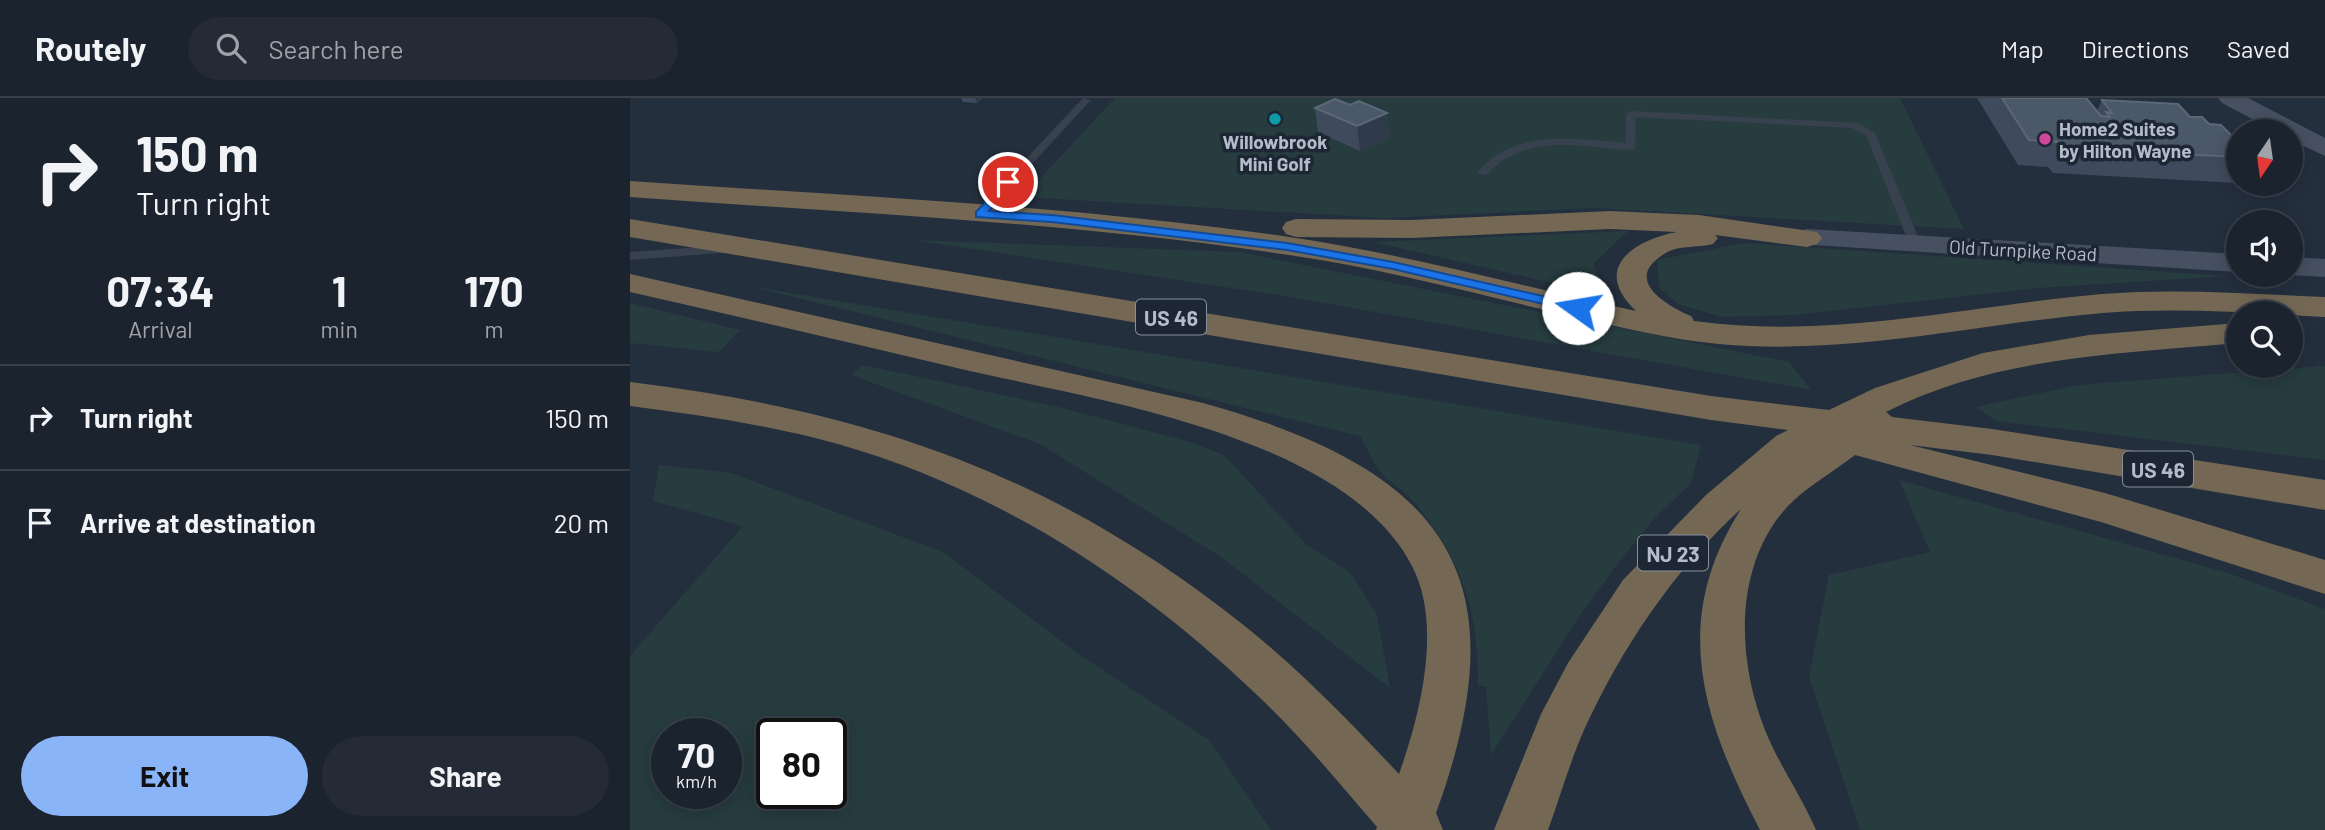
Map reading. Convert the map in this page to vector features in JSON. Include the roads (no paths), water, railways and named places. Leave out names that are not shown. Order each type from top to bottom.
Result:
[{"type":"highway","points":[[630,189],[1052,219],[1354,229],[1632,221],[1730,227],[1807,237]]},
{"type":"highway","points":[[1052,219],[1274,244],[1342,255],[1631,320],[1718,334],[1782,338],[1838,336],[2127,303],[2325,307]]},
{"type":"highway","name":"US 46","points":[[630,228],[1711,408],[1992,442],[2325,495]]},
{"type":"highway","points":[[1718,334],[1683,325],[1648,308],[1632,283],[1631,270],[1640,258],[1666,243],[1684,239],[1807,237]]},
{"type":"highway","points":[[630,283],[1167,406],[1268,437],[1312,456],[1352,478],[1387,505],[1415,534],[1436,570],[1447,611],[1449,653],[1446,699],[1434,750],[1403,830]]},
{"type":"highway","points":[[2303,329],[2325,328]]},
{"type":"highway","name":"NJ 23","points":[[1521,830],[1559,730],[1585,678],[1638,592],[1720,505],[1789,445],[1888,396],[1983,364],[2089,345],[2226,335]]},
{"type":"highway","points":[[1789,830],[1760,779],[1738,729],[1724,681],[1720,638],[1723,601],[1734,563],[1751,527],[1776,493],[1934,379]]},
{"type":"highway","points":[[630,394],[748,410],[878,443],[944,467],[1079,534],[1144,575],[1274,680],[1416,830]]},
{"type":"highway","points":[[1711,408],[2118,512],[2325,577]]},
{"type":"highway","points":[[1274,680],[1340,759],[1391,830]]},
{"type":"street","points":[[2230,98],[2325,148]]},
{"type":"street","name":"Old Turnpike Road","points":[[1807,237],[2226,262]]},
{"type":"street","points":[[2303,267],[2325,268]]},
{"type":"lane","points":[[980,214],[1086,100]]},
{"type":"lane","points":[[1482,173],[1500,155],[1545,143],[1631,147],[1631,114],[1850,124],[1863,127],[1870,133],[1915,244]]},
{"type":"lane","points":[[630,256],[756,247]]},
{"type":"place","name":"Willowbrook Mini Golf","points":[[1275,119]]},
{"type":"place","name":"Home2 Suites by Hilton Wayne","points":[[2045,139]]}]
